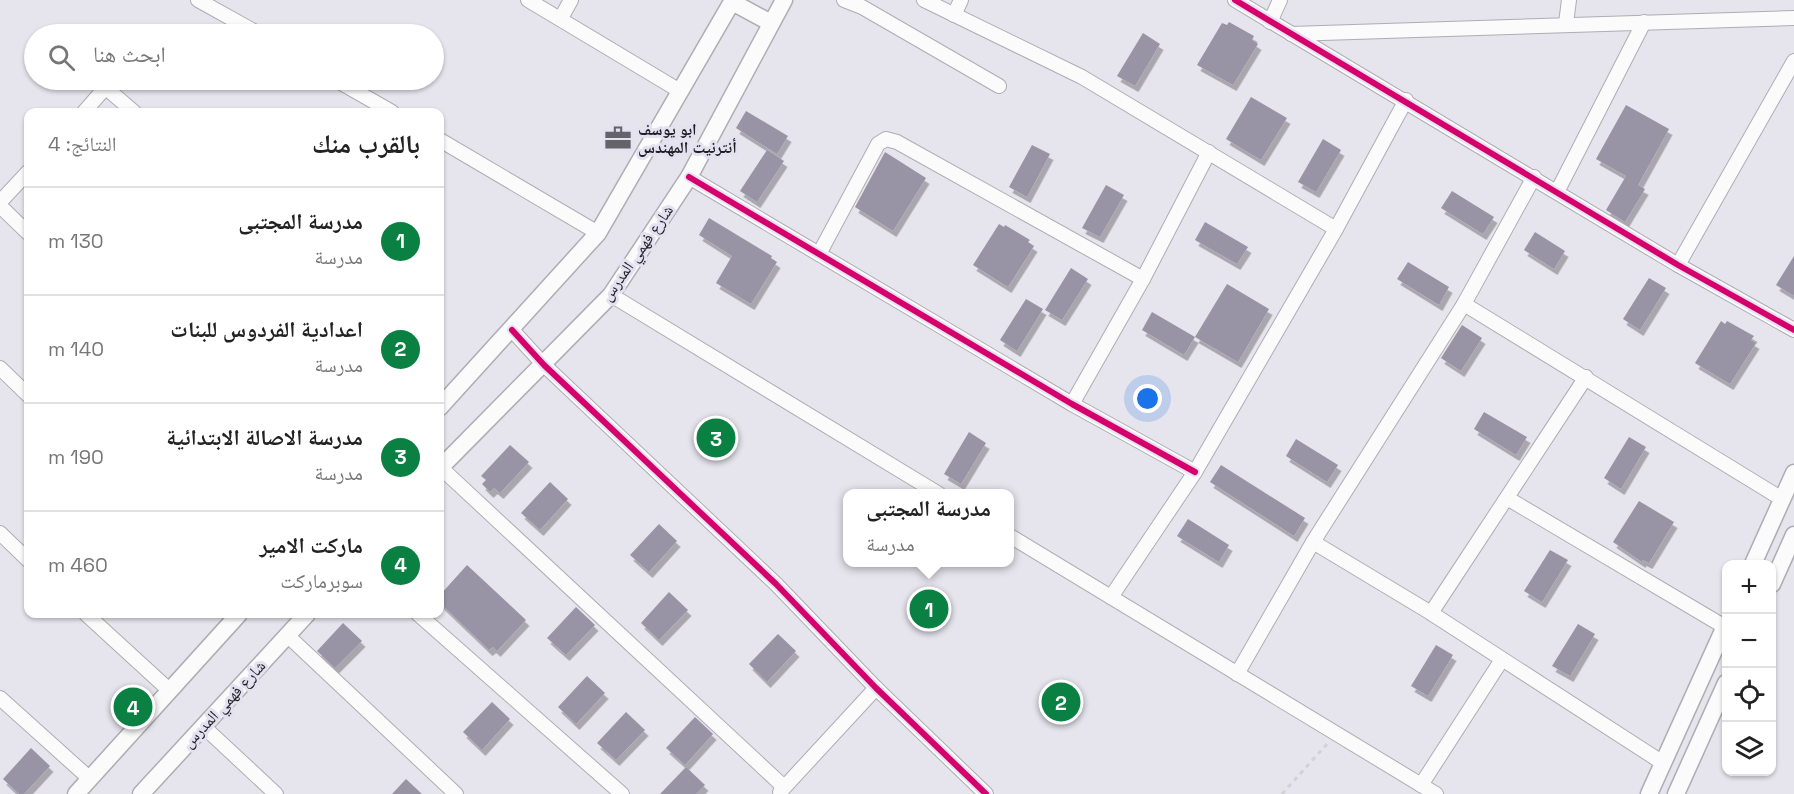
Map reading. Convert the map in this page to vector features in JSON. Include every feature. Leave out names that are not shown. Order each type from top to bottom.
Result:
[{"type":"street","points":[[198,0],[241,24]]},
{"type":"street","points":[[528,0],[680,91]]},
{"type":"street","points":[[561,18],[571,0]]},
{"type":"street","name":"شارع فهمي المدرس","points":[[444,464],[611,295],[689,177],[784,0]]},
{"type":"street","points":[[844,0],[862,7],[999,86]]},
{"type":"street","points":[[924,0],[1082,77],[1336,229]]},
{"type":"street","points":[[954,15],[961,0]]},
{"type":"street","points":[[1235,0],[1406,100],[1678,265],[1794,330]]},
{"type":"street","points":[[1270,22],[1280,0]]},
{"type":"street","points":[[1566,23],[1569,0]]},
{"type":"street","points":[[444,403],[598,233],[733,1],[771,23]]},
{"type":"street","points":[[1291,34],[1566,23],[1794,18]]},
{"type":"street","points":[[1557,192],[1644,22]]},
{"type":"street","points":[[1678,265],[1794,61]]},
{"type":"street","points":[[87,108],[103,90]]},
{"type":"street","points":[[115,90],[131,108]]},
{"type":"street","points":[[354,90],[385,108]]},
{"type":"street","points":[[1111,597],[1195,472],[1336,229],[1406,100]]},
{"type":"street","points":[[819,254],[878,144],[886,139],[897,142],[1143,279]]},
{"type":"street","points":[[444,142],[598,233]]},
{"type":"street","points":[[1072,404],[1143,279],[1209,152]]},
{"type":"street","points":[[24,177],[0,204],[24,229]]},
{"type":"street","points":[[689,177],[1072,404],[1195,472]]},
{"type":"street","points":[[1237,674],[1313,542],[1464,304],[1534,177]]},
{"type":"street","points":[[611,295],[931,489]]},
{"type":"street","points":[[1464,304],[1782,499]]},
{"type":"street","points":[[512,330],[544,365],[776,585],[876,688],[986,794]]},
{"type":"street","points":[[0,368],[24,391]]},
{"type":"street","points":[[1431,613],[1586,377]]},
{"type":"street","points":[[444,472],[782,791],[876,688]]},
{"type":"street","points":[[1755,560],[1794,473]]},
{"type":"street","points":[[1507,498],[1722,623]]},
{"type":"street","points":[[0,533],[24,556]]},
{"type":"street","points":[[1776,575],[1794,535]]},
{"type":"street","points":[[1014,538],[1436,794]]},
{"type":"street","points":[[1313,542],[1431,613],[1501,661],[1663,763]]},
{"type":"street","points":[[90,618],[169,690]]},
{"type":"street","points":[[76,794],[235,618]]},
{"type":"street","name":"شارع فهمي المدرس","points":[[141,794],[303,618]]},
{"type":"street","points":[[423,618],[622,794]]},
{"type":"street","points":[[1649,794],[1722,634]]},
{"type":"street","points":[[287,635],[456,794]]},
{"type":"street","points":[[1421,785],[1501,661]]},
{"type":"street","points":[[1676,794],[1722,692]]},
{"type":"street","points":[[0,698],[89,778]]},
{"type":"street","points":[[203,726],[276,794]]},
{"type":"street","points":[[963,794],[974,783]]},
{"type":"path","points":[[1282,794],[1336,733]]},
{"type":"building","points":[[1229,22],[1254,36],[1252,40],[1258,44],[1233,85],[1197,65],[1222,23],[1227,25]]},
{"type":"building","points":[[1143,33],[1160,44],[1135,86],[1117,76]]},
{"type":"building","points":[[1251,97],[1287,118],[1261,160],[1226,139]]},
{"type":"building","points":[[1626,105],[1669,129],[1638,185],[1645,189],[1625,222],[1606,210],[1626,176],[1596,159]]},
{"type":"building","points":[[746,111],[788,136],[777,154],[736,128]]},
{"type":"building","points":[[1323,139],[1341,150],[1316,192],[1298,182]]},
{"type":"building","points":[[1032,145],[1050,154],[1027,197],[1009,187]]},
{"type":"building","points":[[767,150],[784,161],[757,202],[740,191]]},
{"type":"building","points":[[885,152],[926,178],[893,231],[855,207]]},
{"type":"building","points":[[1106,185],[1124,195],[1100,237],[1082,228]]},
{"type":"building","points":[[1452,191],[1494,217],[1483,234],[1441,208]]},
{"type":"building","points":[[709,218],[772,256],[771,258],[777,262],[751,304],[716,283],[732,256],[699,235]]},
{"type":"building","points":[[1205,222],[1248,247],[1237,264],[1195,240]]},
{"type":"building","points":[[999,224],[1004,227],[1005,225],[1030,240],[1028,242],[1034,246],[1008,287],[973,265]]},
{"type":"building","points":[[1535,232],[1565,251],[1554,269],[1524,250]]},
{"type":"building","points":[[1794,256],[1794,296],[1776,285]]},
{"type":"building","points":[[1408,262],[1449,287],[1439,305],[1397,279]]},
{"type":"building","points":[[1071,268],[1088,279],[1062,320],[1045,310]]},
{"type":"building","points":[[1649,278],[1666,288],[1640,330],[1623,319]]},
{"type":"building","points":[[1227,284],[1269,309],[1238,362],[1195,337]]},
{"type":"building","points":[[1026,299],[1043,309],[1017,351],[1000,340]]},
{"type":"building","points":[[1152,312],[1195,337],[1184,355],[1142,330]]},
{"type":"building","points":[[1721,321],[1725,324],[1727,321],[1754,336],[1751,340],[1756,343],[1730,384],[1695,363]]},
{"type":"building","points":[[1462,325],[1482,338],[1461,371],[1441,358]]},
{"type":"building","points":[[1484,412],[1527,437],[1516,455],[1474,429]]},
{"type":"building","points":[[969,432],[986,443],[961,484],[944,474]]},
{"type":"building","points":[[1629,437],[1646,447],[1621,489],[1604,478]]},
{"type":"building","points":[[1296,439],[1338,465],[1327,482],[1286,456]]},
{"type":"building","points":[[510,445],[529,462],[500,493],[494,488],[490,492],[482,484],[486,480],[481,476]]},
{"type":"building","points":[[1221,465],[1305,518],[1294,536],[1210,482]]},
{"type":"building","points":[[550,482],[568,499],[540,530],[521,513]]},
{"type":"building","points":[[1639,501],[1674,522],[1649,563],[1643,560],[1642,562],[1613,542]]},
{"type":"building","points":[[1188,519],[1229,545],[1219,562],[1177,536]]},
{"type":"building","points":[[659,524],[677,541],[649,572],[630,555]]},
{"type":"building","points":[[1550,550],[1568,560],[1542,602],[1524,591]]},
{"type":"building","points":[[467,565],[526,620],[497,651],[493,647],[489,650],[444,607],[444,591]]},
{"type":"building","points":[[669,592],[688,610],[659,640],[641,623]]},
{"type":"building","points":[[576,607],[595,625],[566,655],[547,638]]},
{"type":"building","points":[[343,623],[362,641],[335,668],[317,651]]},
{"type":"building","points":[[1578,624],[1595,634],[1570,676],[1552,666]]},
{"type":"building","points":[[778,634],[796,651],[767,682],[749,664]]},
{"type":"building","points":[[1436,645],[1453,655],[1428,696],[1411,686]]},
{"type":"building","points":[[587,676],[605,693],[576,724],[558,707]]},
{"type":"building","points":[[492,702],[510,719],[482,750],[463,732]]},
{"type":"building","points":[[626,712],[645,730],[616,760],[597,743]]},
{"type":"building","points":[[695,717],[713,734],[685,765],[666,748]]},
{"type":"building","points":[[31,748],[50,766],[24,794],[19,794],[3,779]]},
{"type":"building","points":[[686,767],[705,785],[696,794],[660,794]]},
{"type":"building","points":[[406,779],[422,794],[392,794]]},
{"type":"cycle path","points":[[1235,0],[1678,265],[1794,330]]},
{"type":"cycle path","points":[[689,177],[1072,404],[1195,472]]},
{"type":"cycle path","points":[[512,330],[544,365],[776,584],[876,688],[986,794]]},
{"type":"place","name":"ابو يوسف أنترنيت المهندس","points":[[618,138]]},
{"type":"place","name":"مدرسة الاصالة الابتدائية","points":[[716,438]]},
{"type":"place","name":"مدرسة المجتبى","points":[[929,609]]},
{"type":"place","name":"اعدادية الفردوس للبنات","points":[[1061,702]]},
{"type":"place","name":"ماركت الامير","points":[[133,707]]}]
